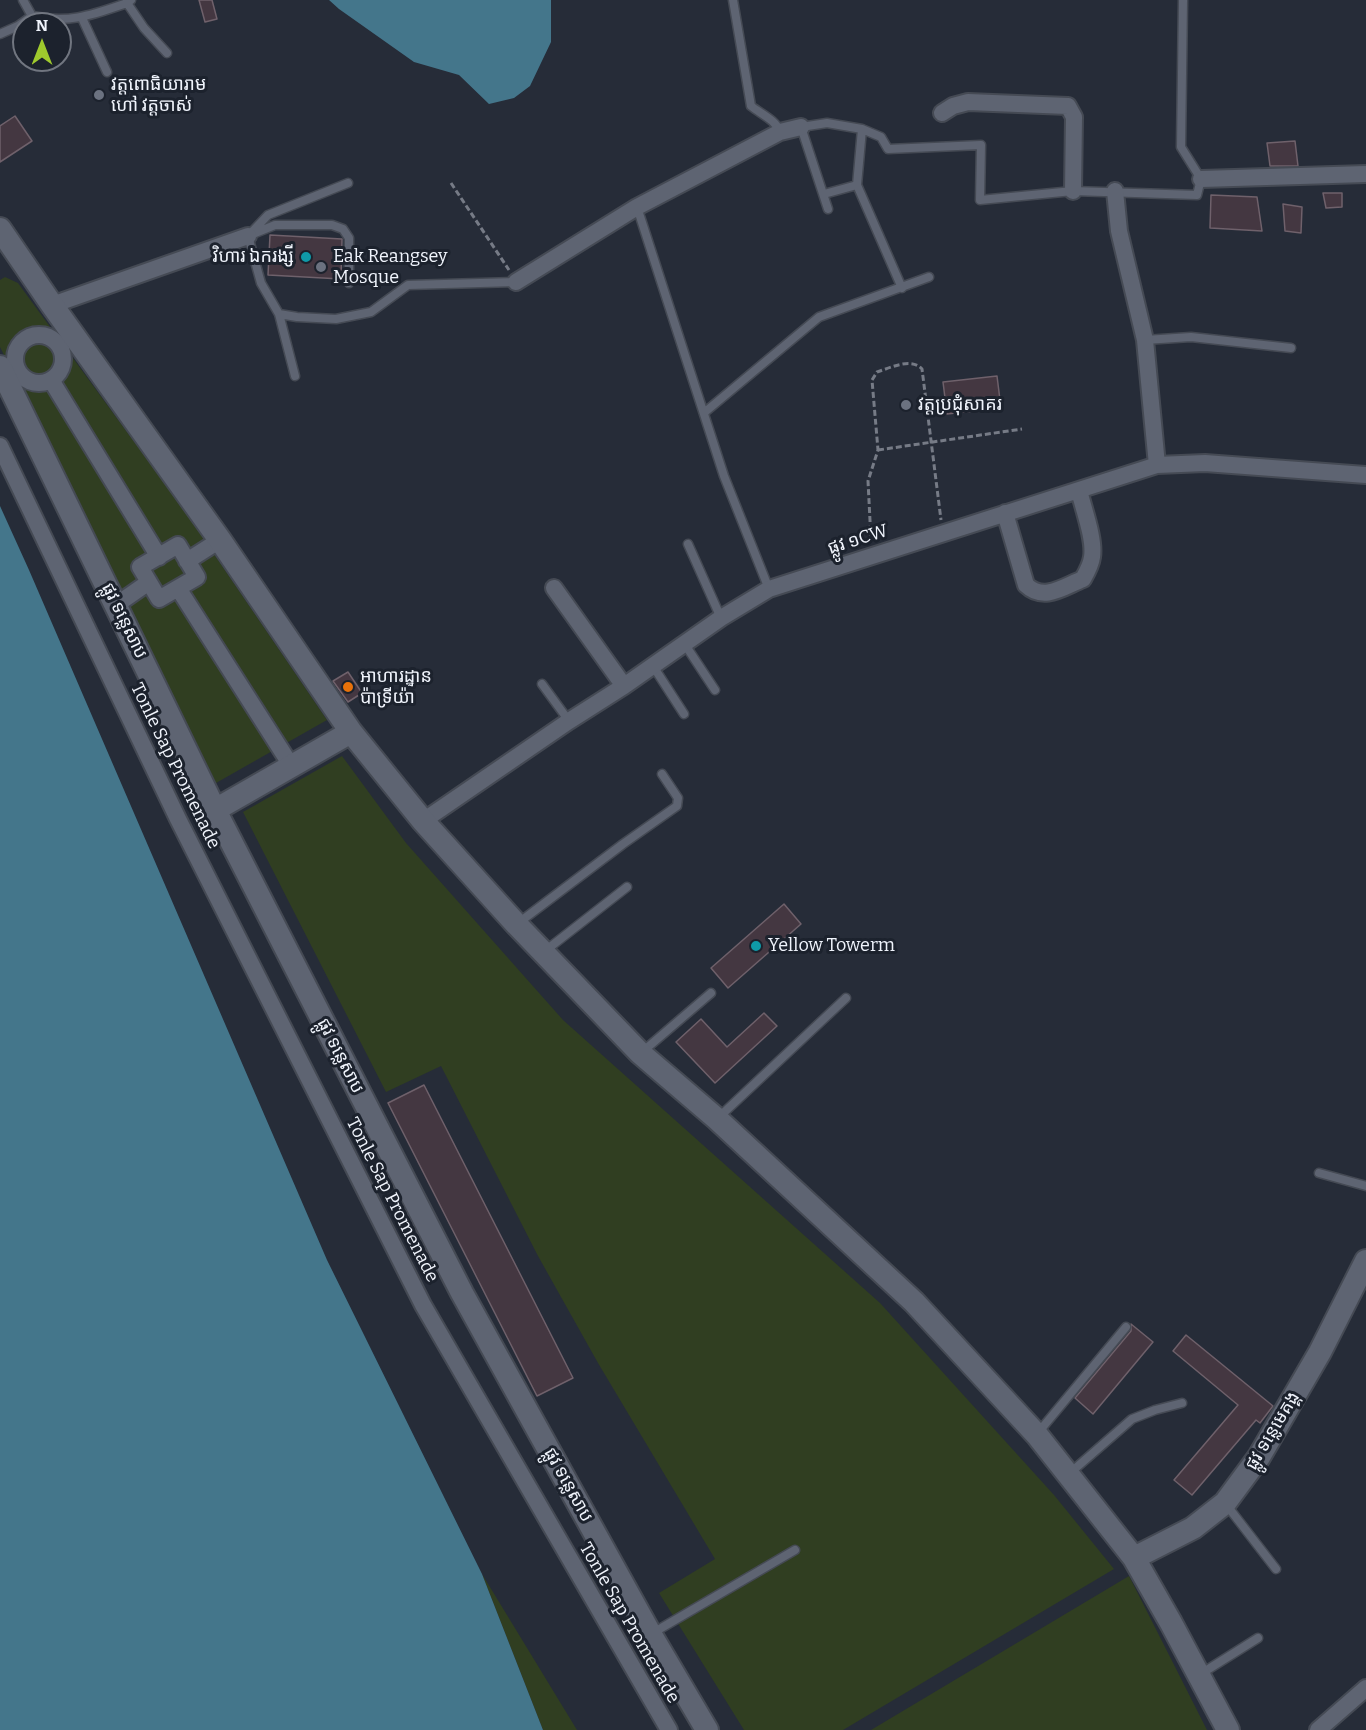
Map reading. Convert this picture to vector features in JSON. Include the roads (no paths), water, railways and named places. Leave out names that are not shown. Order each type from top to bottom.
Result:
[{"type":"street","points":[[942,113],[953,106],[968,102],[1068,105],[1074,117],[1073,191]]},
{"type":"street","points":[[516,282],[637,207],[780,132],[801,127]]},
{"type":"street","points":[[1201,179],[1366,174]]},
{"type":"street","points":[[1114,191],[1119,231],[1145,340],[1158,465]]},
{"type":"street","points":[[0,229],[8,257],[52,305],[67,341],[220,540],[351,732],[423,821],[517,925],[640,1053],[717,1119],[914,1302],[1037,1435],[1134,1558],[1228,1730]]},
{"type":"street","points":[[52,305],[248,236]]},
{"type":"street","points":[[39,335],[67,341],[62,366],[51,380],[36,382],[8,371],[17,350],[27,338],[39,335]]},
{"type":"street","name":"ផ្លូវ ទន្លេសាប","points":[[8,371],[116,605],[215,810],[462,1293],[651,1635],[707,1730]]},
{"type":"street","points":[[51,380],[159,557]]},
{"type":"street","name":"Tonle Sap Promenade","points":[[0,446],[178,819],[423,1305],[669,1730]]},
{"type":"street","name":"ផ្លូវ ១CW","points":[[423,821],[569,721],[624,687],[721,618],[769,589],[1158,465],[1205,463],[1366,475]]},
{"type":"street","points":[[1005,513],[1026,585],[1034,592],[1045,594],[1083,579],[1090,566],[1092,546],[1079,490]]},
{"type":"street","points":[[187,561],[220,540]]},
{"type":"street","points":[[178,545],[197,578],[159,599],[140,567],[159,557],[178,545]]},
{"type":"street","points":[[116,605],[149,582]]},
{"type":"street","points":[[178,588],[292,767]]},
{"type":"street","points":[[554,588],[624,687]]},
{"type":"street","points":[[215,810],[351,732]]},
{"type":"street","name":"ផ្លូវ ទន្លេមេគង្គ","points":[[1134,1558],[1193,1528],[1225,1503],[1259,1457],[1363,1274]]},
{"type":"street","points":[[1318,1730],[1366,1688]]},
{"type":"lane","points":[[733,0],[751,105],[775,122],[780,132]]},
{"type":"lane","points":[[828,209],[801,127],[827,123],[862,129],[880,137],[888,149],[981,145],[980,200],[1073,191],[1197,195],[1201,179],[1181,147],[1183,0]]},
{"type":"lane","points":[[72,19],[82,18],[129,2],[144,28],[167,53]]},
{"type":"lane","points":[[82,18],[107,72]]},
{"type":"lane","points":[[862,129],[857,185],[902,288]]},
{"type":"lane","points":[[248,236],[268,215],[348,183]]},
{"type":"lane","points":[[824,194],[857,185]]},
{"type":"lane","points":[[637,207],[705,412],[724,477],[769,589]]},
{"type":"lane","points":[[248,236],[274,225],[332,225],[343,229],[349,238],[349,283]]},
{"type":"lane","points":[[248,236],[261,283],[279,314],[295,376]]},
{"type":"lane","points":[[705,412],[819,317],[929,277]]},
{"type":"lane","points":[[279,314],[297,318],[336,319],[371,312],[408,285],[516,282]]},
{"type":"lane","points":[[1145,340],[1191,337],[1291,348]]},
{"type":"lane","points":[[688,544],[721,618]]},
{"type":"lane","points":[[684,643],[715,690]]},
{"type":"lane","points":[[653,666],[684,714]]},
{"type":"lane","points":[[542,684],[569,721]]},
{"type":"lane","points":[[517,925],[677,806],[678,798],[662,774]]},
{"type":"lane","points":[[544,951],[627,887]]},
{"type":"lane","points":[[640,1053],[711,993]]},
{"type":"lane","points":[[717,1119],[846,999]]},
{"type":"lane","points":[[1319,1173],[1366,1186]]},
{"type":"lane","points":[[1037,1435],[1126,1327]]},
{"type":"lane","points":[[1069,1474],[1132,1419],[1182,1402]]},
{"type":"lane","points":[[1225,1503],[1276,1569]]},
{"type":"lane","points":[[651,1635],[795,1550]]},
{"type":"lane","points":[[1199,1676],[1258,1638]]},
{"type":"water","points":[[329,0],[551,0],[551,42],[530,86],[514,98],[489,104],[459,75],[414,62]]},
{"type":"water","points":[[0,506],[327,1260],[482,1574],[543,1730],[0,1730]]},
{"type":"place","name":"វត្តពោធិយារាម ហៅ វត្តចាស់","points":[[99,95]]},
{"type":"place","name":"វិហារ ឯករង្សី","points":[[306,257]]},
{"type":"place","name":"Eak Reangsey Mosque","points":[[321,267]]},
{"type":"place","name":"វត្តប្រជុំសាគរ","points":[[906,405]]},
{"type":"place","name":"អាហារដ្ឋាន ប៉ាទ្រីយ៉ា","points":[[348,687]]},
{"type":"place","name":"Yellow Towerm","points":[[756,946]]}]
